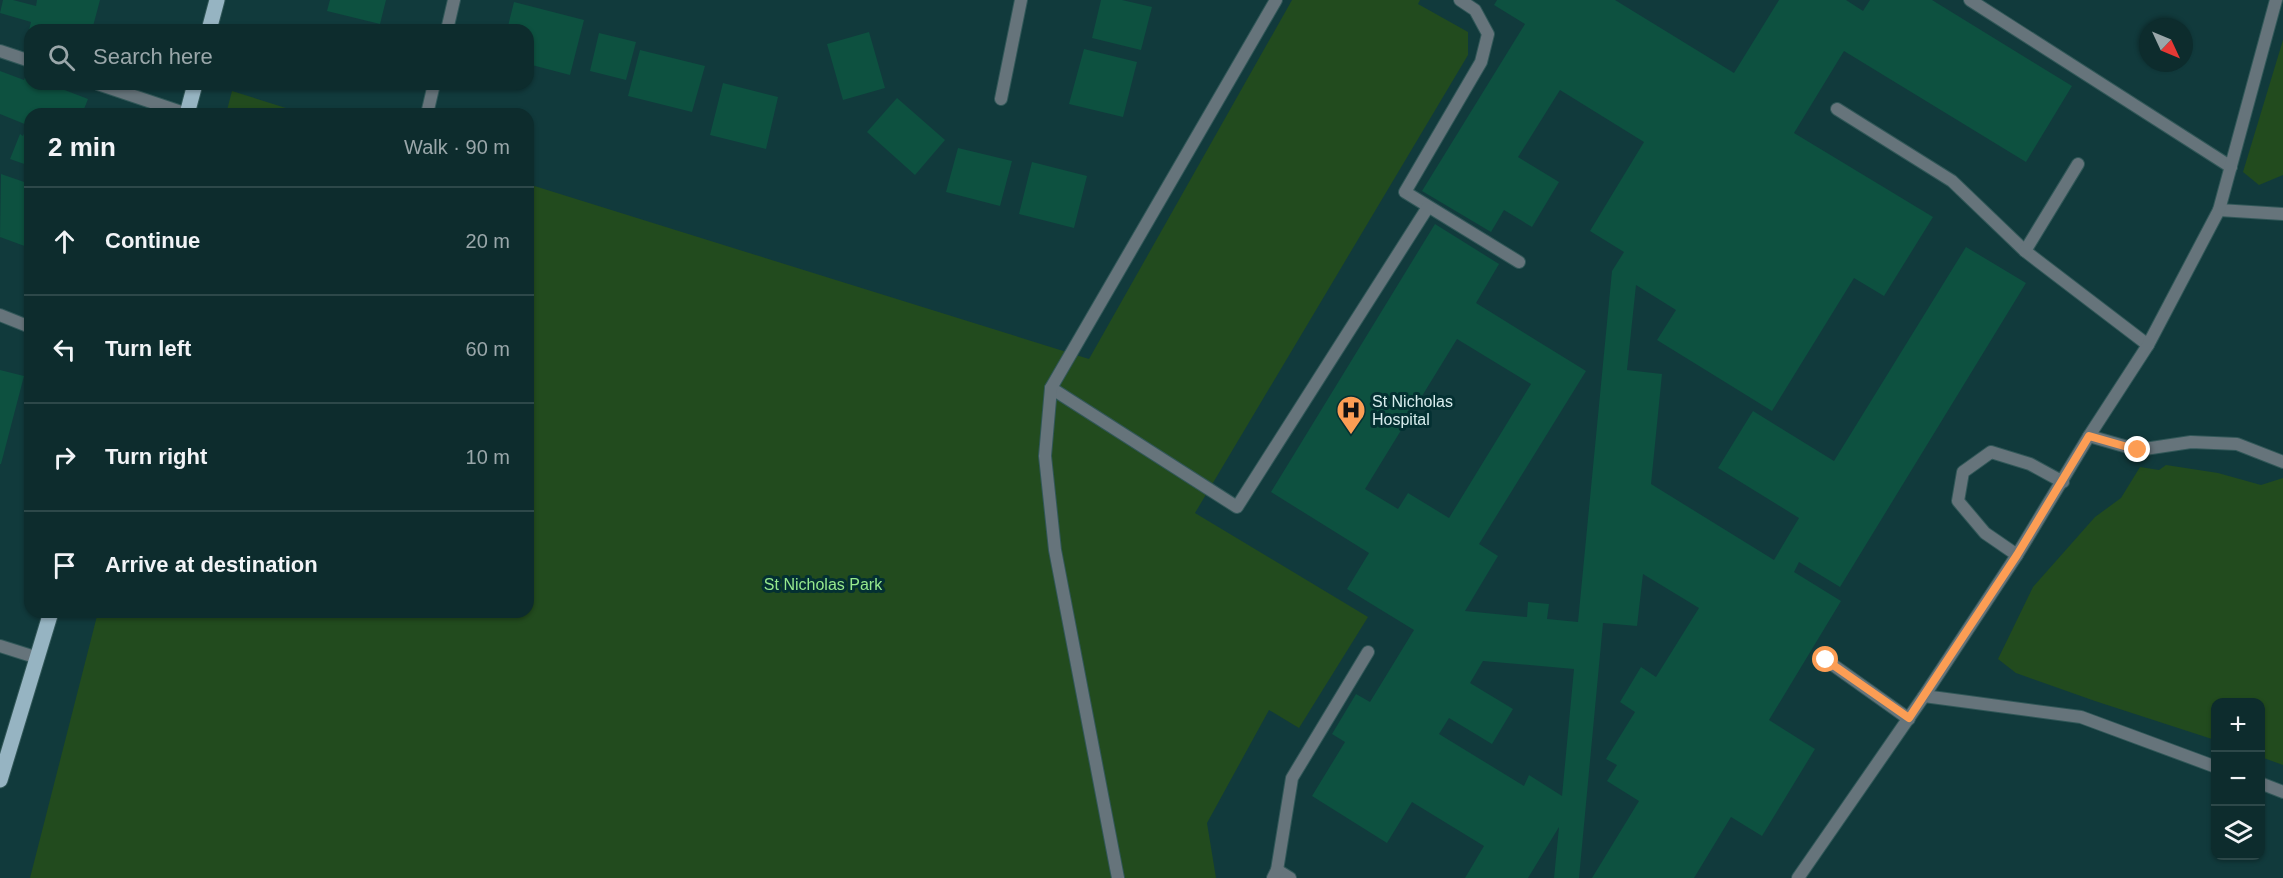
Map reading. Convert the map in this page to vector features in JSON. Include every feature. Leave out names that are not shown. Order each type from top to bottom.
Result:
[{"type":"main road","points":[[211,24],[217,0]]},
{"type":"main road","points":[[189,108],[193,90]]},
{"type":"main road","points":[[0,780],[49,618]]},
{"type":"street","points":[[448,24],[454,0]]},
{"type":"street","points":[[1001,99],[1021,0]]},
{"type":"street","points":[[1118,878],[1055,550],[1046,456],[1051,388],[1276,0]]},
{"type":"street","points":[[1460,0],[1475,10],[1488,34],[1481,62],[1405,192],[1519,262]]},
{"type":"street","points":[[1970,0],[2231,167]]},
{"type":"street","points":[[1798,878],[1924,696],[2017,555],[2089,436],[2148,345],[2219,210],[2276,0]]},
{"type":"street","points":[[0,51],[24,59]]},
{"type":"street","points":[[116,90],[169,108]]},
{"type":"street","points":[[428,108],[433,90]]},
{"type":"street","points":[[1837,109],[1952,181],[2025,251],[2148,345]]},
{"type":"street","points":[[2025,251],[2078,164]]},
{"type":"street","points":[[1051,388],[1237,507],[1428,207]]},
{"type":"street","points":[[2219,210],[2283,214]]},
{"type":"street","points":[[0,315],[24,325]]},
{"type":"street","points":[[2089,436],[2138,450],[2191,442],[2237,444],[2283,462]]},
{"type":"street","points":[[2017,555],[1985,533],[1958,501],[1963,472],[1991,452],[2030,464],[2063,482]]},
{"type":"street","points":[[0,646],[38,658]]},
{"type":"street","points":[[1290,878],[1275,874],[1292,778],[1368,652]]},
{"type":"street","points":[[1826,660],[1909,718]]},
{"type":"street","points":[[1924,696],[2081,717],[2211,765]]},
{"type":"street","points":[[2265,785],[2283,792]]},
{"type":"green space","name":"St Nicholas Park","points":[[1292,0],[1420,0],[1418,4],[1468,32],[1468,55],[1195,513],[1368,617],[1299,728],[1269,710],[1207,823],[1216,878],[30,878],[96,618],[534,618],[534,186],[1089,359]]},
{"type":"green space","points":[[2283,40],[2283,175],[2259,185],[2243,172]]},
{"type":"green space","points":[[232,91],[286,108],[228,108]]},
{"type":"green space","points":[[2166,465],[2218,473],[2261,485],[2283,478],[2283,765],[2265,758],[2265,698],[2211,698],[2211,739],[2016,673],[1998,659],[2033,587],[2095,517],[2121,498],[2140,467],[2159,470]]},
{"type":"building","points":[[3,0],[36,6],[37,0],[100,0],[94,24],[30,24],[31,22],[0,13]]},
{"type":"building","points":[[330,0],[386,0],[380,24],[327,11]]},
{"type":"building","points":[[1101,0],[1122,0],[1152,7],[1141,50],[1092,38]]},
{"type":"building","name":"St Nicholas Hospital","points":[[1497,0],[1615,0],[1734,73],[1779,0],[1846,0],[1863,11],[1870,0],[1932,0],[2072,86],[2026,162],[1844,51],[1794,133],[1933,217],[1884,296],[1854,278],[1772,411],[1657,340],[1676,310],[1636,285],[1627,370],[1662,374],[1651,484],[1774,560],[1799,518],[1718,468],[1753,411],[1834,461],[1966,247],[2026,283],[1840,587],[1799,562],[1794,572],[1841,601],[1769,720],[1815,749],[1762,836],[1731,817],[1694,878],[1592,878],[1639,801],[1607,781],[1617,765],[1606,759],[1635,712],[1620,702],[1641,667],[1656,677],[1699,608],[1643,574],[1637,626],[1603,623],[1579,878],[1554,878],[1559,827],[1528,878],[1465,878],[1484,846],[1412,802],[1387,843],[1312,796],[1345,742],[1332,734],[1356,694],[1370,702],[1414,630],[1347,589],[1369,553],[1271,492],[1435,224],[1499,264],[1476,303],[1586,371],[1479,544],[1498,556],[1465,611],[1527,617],[1528,602],[1549,604],[1547,619],[1578,622],[1612,271],[1624,252],[1590,231],[1644,142],[1560,90],[1518,157],[1559,182],[1532,227],[1504,210],[1491,232],[1422,191],[1525,24],[1494,5]],"holes":[[[1457,339],[1531,384],[1449,518],[1408,493],[1398,509],[1365,489]],[[1483,661],[1574,669],[1562,796],[1529,775],[1524,786],[1439,734],[1449,718],[1492,744],[1513,709],[1470,683]]]},
{"type":"building","points":[[514,2],[584,20],[570,75],[534,66],[534,24],[508,24]]},
{"type":"building","points":[[869,32],[885,88],[843,100],[827,44]]},
{"type":"building","points":[[599,33],[636,42],[626,80],[590,71]]},
{"type":"building","points":[[1084,49],[1137,62],[1123,117],[1069,104]]},
{"type":"building","points":[[640,50],[705,66],[692,112],[628,96]]},
{"type":"building","points":[[0,71],[24,80],[24,90],[65,90],[88,99],[84,108],[24,108],[24,124],[0,114]]},
{"type":"building","points":[[723,83],[778,97],[766,149],[710,135]]},
{"type":"building","points":[[897,98],[945,140],[915,175],[867,132]]},
{"type":"building","points":[[24,133],[24,164],[10,159],[20,134],[23,136]]},
{"type":"building","points":[[958,148],[1012,161],[1000,206],[946,192]]},
{"type":"building","points":[[1032,162],[1087,176],[1074,228],[1019,214]]},
{"type":"building","points":[[1,174],[24,182],[24,246],[0,237]]},
{"type":"building","points":[[0,370],[24,376],[1,464],[0,464]]},
{"type":"place","name":"St Nicholas Hospital","points":[[1351,436]]},
{"type":"route","points":[[1826,660],[1909,718],[2017,555],[2089,436],[2138,450]]}]
